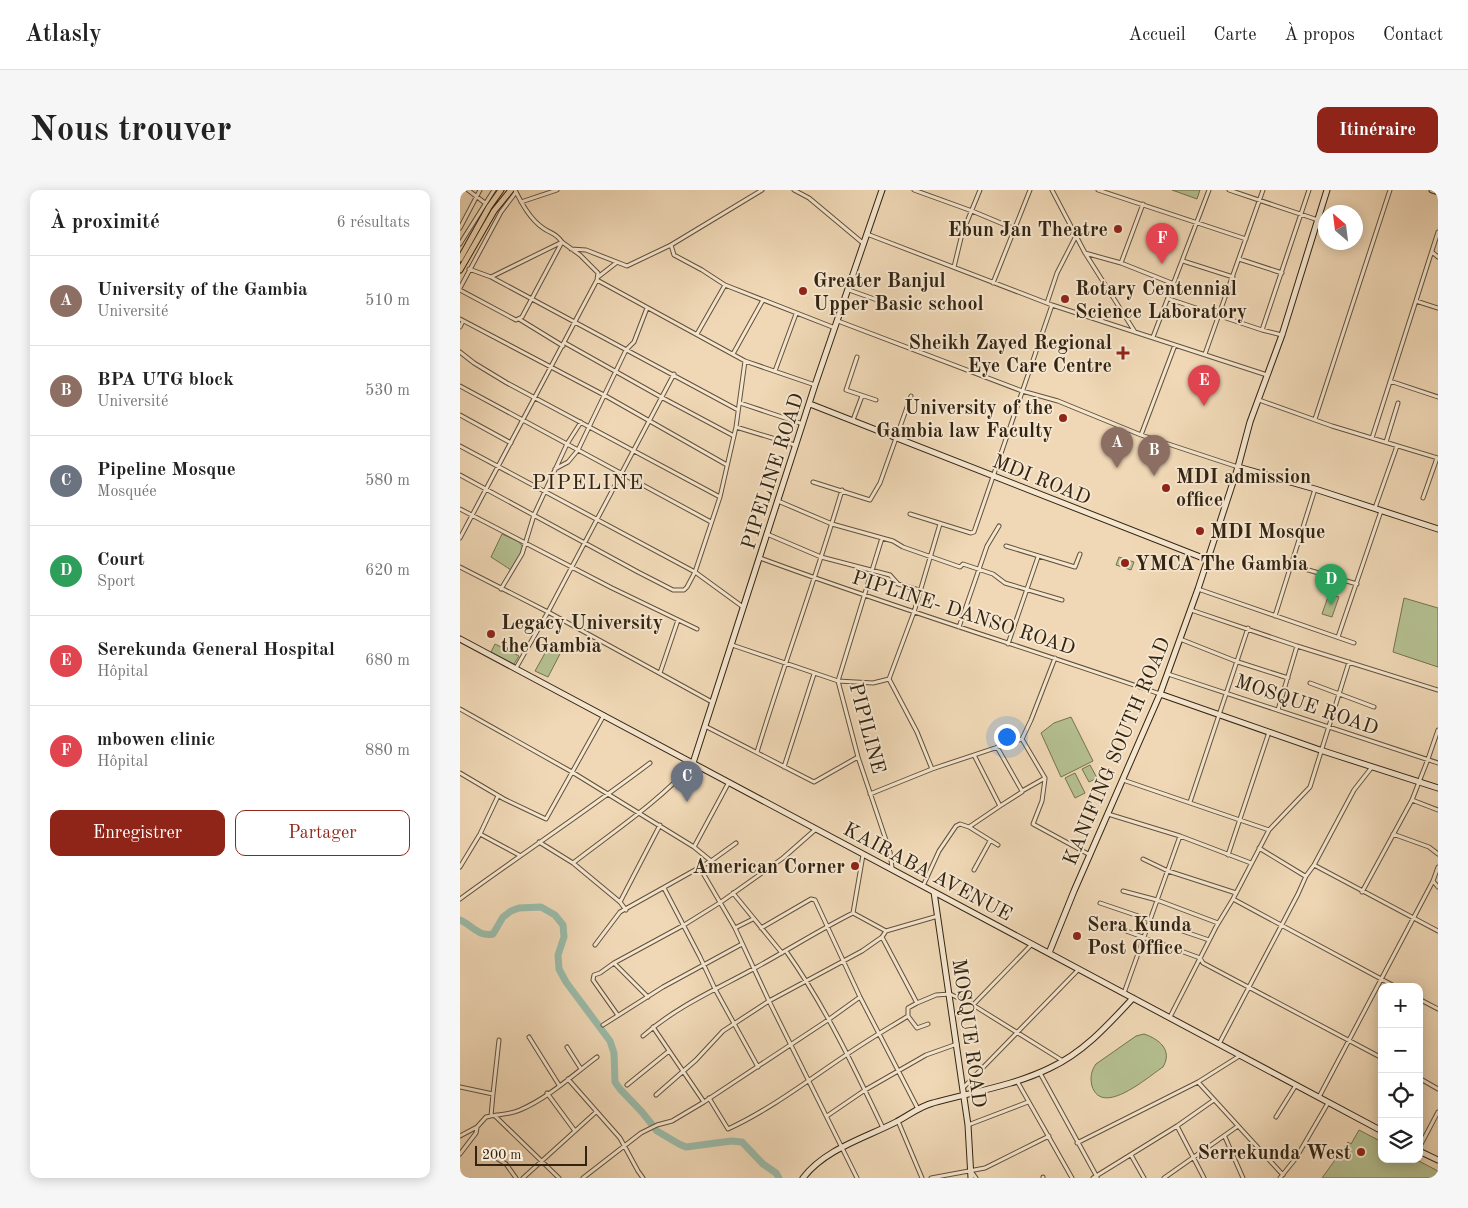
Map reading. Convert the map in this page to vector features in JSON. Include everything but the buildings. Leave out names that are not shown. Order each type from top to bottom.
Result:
[{"type":"main road","points":[[460,259],[489,207],[501,190]]},
{"type":"main road","points":[[460,270],[494,211],[514,191]]},
{"type":"street","points":[[468,190],[485,203]]},
{"type":"street","points":[[466,233],[460,229],[480,190]]},
{"type":"street","points":[[460,244],[494,190]]},
{"type":"street","points":[[521,202],[557,190]]},
{"type":"street","points":[[571,249],[586,250],[627,266],[671,245],[762,190]]},
{"type":"street","points":[[794,190],[809,198],[864,244]]},
{"type":"street","name":"PIPELINE ROAD","points":[[692,763],[732,645],[815,385],[882,190]]},
{"type":"street","points":[[914,190],[1015,229]]},
{"type":"street","points":[[954,267],[962,234],[980,190]]},
{"type":"street","points":[[993,283],[1030,190]]},
{"type":"street","points":[[1052,190],[1085,253],[1135,332]]},
{"type":"street","points":[[1098,190],[1246,239]]},
{"type":"street","points":[[1152,337],[1209,190]]},
{"type":"street","points":[[1229,190],[1318,220]]},
{"type":"street","points":[[1205,354],[1263,190]]},
{"type":"street","points":[[1262,330],[1309,190]]},
{"type":"street","name":"KANIFING SOUTH ROAD","points":[[1322,205],[1327,190]]},
{"type":"street","points":[[1315,419],[1390,190]]},
{"type":"street","points":[[1432,190],[1438,192]]},
{"type":"street","points":[[598,279],[598,273],[580,255],[562,242],[556,234],[544,229],[534,220],[514,191],[500,212],[460,289],[516,320],[519,319],[616,370],[734,436]]},
{"type":"street","points":[[1121,263],[1143,204]]},
{"type":"street","name":"KANIFING SOUTH ROAD","points":[[1048,953],[1160,694],[1208,560],[1238,467],[1250,422],[1282,335],[1318,220]]},
{"type":"street","points":[[1372,438],[1438,232]]},
{"type":"street","points":[[868,234],[1052,305],[1267,375]]},
{"type":"street","points":[[1047,303],[1057,273],[1076,236]]},
{"type":"street","points":[[491,277],[562,242]]},
{"type":"street","points":[[519,319],[522,317],[562,242]]},
{"type":"street","points":[[671,245],[674,256],[702,270],[724,285],[835,329]]},
{"type":"street","points":[[1432,252],[1438,257]]},
{"type":"street","points":[[1085,253],[1121,263],[1174,284]]},
{"type":"street","points":[[1239,259],[1282,273]]},
{"type":"street","points":[[1183,261],[1233,277]]},
{"type":"street","points":[[460,538],[598,279],[617,263]]},
{"type":"street","points":[[469,269],[491,277],[738,410]]},
{"type":"street","points":[[598,279],[745,361],[815,385]]},
{"type":"street","points":[[697,334],[724,285]]},
{"type":"street","points":[[848,290],[894,306]]},
{"type":"street","points":[[1168,299],[1282,335]]},
{"type":"street","points":[[733,354],[763,300]]},
{"type":"street","points":[[1416,301],[1438,308]]},
{"type":"street","points":[[910,514],[971,533],[974,532],[1052,305]]},
{"type":"street","points":[[555,469],[568,462],[578,450],[626,350],[634,342],[647,308]]},
{"type":"street","points":[[776,371],[796,314]]},
{"type":"street","points":[[460,327],[462,320],[650,421],[727,465]]},
{"type":"street","points":[[838,321],[1058,402],[1140,435],[1438,529]]},
{"type":"street","points":[[1140,435],[1175,344]]},
{"type":"street","points":[[460,352],[487,372],[720,497]]},
{"type":"street","points":[[856,357],[846,389],[847,391],[876,400]]},
{"type":"street","points":[[460,475],[673,590],[680,591],[688,588],[720,497],[736,427],[745,361]]},
{"type":"street","points":[[516,668],[548,612],[674,374]]},
{"type":"street","points":[[1390,381],[1438,396]]},
{"type":"street","points":[[460,386],[711,522]]},
{"type":"street","points":[[853,420],[862,396]]},
{"type":"street","points":[[813,482],[870,500],[880,482],[911,396]]},
{"type":"street","points":[[1259,400],[1437,458],[1423,498]]},
{"type":"street","points":[[740,403],[803,424]]},
{"type":"street","points":[[1386,442],[1398,403]]},
{"type":"street","name":"MDI ROAD","points":[[810,404],[1208,560]]},
{"type":"street","points":[[460,415],[511,443]]},
{"type":"street","points":[[501,589],[522,554],[527,543],[534,515],[567,444],[581,422]]},
{"type":"street","points":[[736,427],[796,446]]},
{"type":"street","points":[[460,446],[695,572],[744,607]]},
{"type":"street","points":[[1375,509],[1397,446]]},
{"type":"street","points":[[1275,616],[1315,489]]},
{"type":"street","points":[[756,752],[842,490]]},
{"type":"street","points":[[778,501],[832,524],[894,541],[903,547],[960,567],[963,564],[980,568],[993,574],[1005,583],[1062,600]]},
{"type":"street","points":[[460,509],[697,629]]},
{"type":"street","points":[[1338,637],[1382,511]]},
{"type":"street","points":[[932,769],[917,732],[889,679],[914,612],[940,524]]},
{"type":"street","points":[[959,627],[987,546],[999,526]]},
{"type":"street","points":[[767,534],[821,557],[892,576],[898,584],[919,590]]},
{"type":"street","name":"PIPILINE","points":[[882,538],[838,681],[858,757],[890,852],[892,868]]},
{"type":"street","points":[[1006,546],[1075,568],[1080,554]]},
{"type":"street","points":[[1008,644],[1038,557]]},
{"type":"street","name":"PIPLINE- DANSO ROAD","points":[[760,558],[1008,644],[1160,694]]},
{"type":"street","points":[[1291,565],[1357,584]]},
{"type":"street","points":[[460,566],[712,702]]},
{"type":"street","points":[[1198,589],[1354,643]]},
{"type":"street","points":[[1190,610],[1438,690]]},
{"type":"street","points":[[660,673],[678,620]]},
{"type":"street","points":[[1190,802],[1248,628]]},
{"type":"street","points":[[1180,638],[1238,662],[1288,678]]},
{"type":"street","name":"KAIRABA AVENUE","points":[[460,639],[1378,1129]]},
{"type":"street","points":[[732,645],[838,681],[874,683],[889,679]]},
{"type":"street","points":[[1278,710],[1297,646]]},
{"type":"street","points":[[870,794],[932,769],[1022,738],[1055,658]]},
{"type":"street","points":[[1170,1017],[1259,848],[1270,830],[1310,787],[1327,728],[1350,662]]},
{"type":"street","points":[[784,767],[814,674]]},
{"type":"street","name":"MOSQUE ROAD","points":[[1167,674],[1438,763]]},
{"type":"street","points":[[1310,683],[1374,707]]},
{"type":"street","points":[[1160,694],[1320,750],[1438,788]]},
{"type":"street","points":[[460,710],[572,772],[694,847],[711,861]]},
{"type":"street","points":[[460,774],[498,796],[546,819],[604,715]]},
{"type":"street","points":[[705,726],[814,782],[858,757]]},
{"type":"street","points":[[1362,892],[1412,800],[1438,730]]},
{"type":"street","points":[[1228,855],[1269,732]]},
{"type":"street","points":[[1022,738],[1045,778],[1042,801],[1033,824],[1090,855]]},
{"type":"street","points":[[998,747],[1022,792]]},
{"type":"street","points":[[974,755],[1000,806]]},
{"type":"street","points":[[460,899],[520,855],[609,795],[650,763]]},
{"type":"street","points":[[573,863],[638,812],[682,775],[692,763]]},
{"type":"street","points":[[1219,1044],[1306,876],[1314,865],[1354,790],[1372,766]]},
{"type":"street","points":[[970,827],[1045,778]]},
{"type":"street","points":[[1123,779],[1270,830]]},
{"type":"street","points":[[694,847],[729,782]]},
{"type":"street","points":[[460,867],[480,834],[498,796]]},
{"type":"street","points":[[1412,800],[1438,810]]},
{"type":"street","points":[[1108,814],[1180,836],[1251,863]]},
{"type":"street","points":[[923,886],[939,851],[954,829],[960,824],[970,827],[998,845]]},
{"type":"street","points":[[620,902],[660,826]]},
{"type":"street","points":[[617,1014],[593,980],[594,975],[684,925],[721,902],[783,858],[816,829]]},
{"type":"street","points":[[480,834],[520,855]]},
{"type":"street","points":[[1393,834],[1429,847],[1438,854]]},
{"type":"street","points":[[1124,993],[1180,836]]},
{"type":"street","points":[[974,870],[990,841]]},
{"type":"street","points":[[539,842],[573,863],[620,902],[626,910]]},
{"type":"street","points":[[594,945],[618,914],[700,868],[726,852],[736,843]]},
{"type":"street","points":[[1259,848],[1306,876]]},
{"type":"street","points":[[853,913],[863,854]]},
{"type":"street","points":[[1143,859],[1168,870],[1236,893]]},
{"type":"street","points":[[1314,865],[1438,931]]},
{"type":"street","points":[[1319,1097],[1433,881],[1438,867]]},
{"type":"street","points":[[700,868],[735,928],[857,1178]]},
{"type":"street","points":[[1433,881],[1438,887]]},
{"type":"street","points":[[664,888],[715,989],[758,1066]]},
{"type":"street","points":[[1123,891],[1156,900],[1218,923]]},
{"type":"street","name":"MOSQUE ROAD","points":[[934,892],[968,1125],[971,1178]]},
{"type":"street","points":[[733,893],[782,954]]},
{"type":"street","points":[[761,928],[813,899],[860,997],[918,1110]]},
{"type":"street","points":[[1233,899],[1388,983]]},
{"type":"street","points":[[1100,904],[1209,940]]},
{"type":"street","points":[[643,1036],[677,1010],[782,954],[827,926],[853,913]]},
{"type":"street","points":[[853,913],[886,931]]},
{"type":"street","points":[[656,1095],[723,1031],[734,1024],[842,960],[862,951],[882,937],[886,931],[939,916]]},
{"type":"street","points":[[735,928],[754,918]]},
{"type":"street","points":[[1118,928],[1200,958],[1203,963],[1378,1056]]},
{"type":"street","points":[[882,937],[917,1003]]},
{"type":"street","points":[[602,1025],[617,1014],[742,944]]},
{"type":"street","points":[[973,1005],[1032,944]]},
{"type":"street","points":[[786,951],[806,981],[848,1053],[883,1129]]},
{"type":"street","points":[[614,963],[648,997]]},
{"type":"street","points":[[962,1089],[1079,969]]},
{"type":"street","points":[[928,1024],[917,1028],[908,1016],[908,1008],[936,995],[950,994],[973,1005],[1063,1061]]},
{"type":"street","points":[[583,1178],[624,1145],[650,1128],[672,1121],[704,1102],[860,997]]},
{"type":"street","points":[[803,1178],[815,1164],[842,1147],[883,1129],[930,1104],[1016,1081],[1040,1073],[1063,1061],[1090,1043],[1133,998]]},
{"type":"street","points":[[1423,1001],[1438,1009]]},
{"type":"street","points":[[709,1098],[728,1129],[762,1112],[848,1053],[908,1016]]},
{"type":"street","points":[[653,1027],[704,1102]]},
{"type":"street","points":[[529,1036],[559,1085]]},
{"type":"street","points":[[499,1040],[493,1094],[493,1116],[559,1178]]},
{"type":"street","points":[[827,1116],[865,1090],[926,1055],[957,1044]]},
{"type":"street","points":[[567,1047],[581,1069]]},
{"type":"street","points":[[627,1085],[669,1051]]},
{"type":"street","points":[[1077,1143],[1198,1082],[1241,1056]]},
{"type":"street","points":[[460,1136],[477,1127],[483,1120],[519,1111],[568,1079],[597,1057]]},
{"type":"street","points":[[1040,1073],[1095,1177],[1214,1100]]},
{"type":"street","points":[[568,1079],[620,1138],[638,1171],[644,1178]]},
{"type":"street","points":[[1423,1080],[1438,1089]]},
{"type":"street","points":[[1016,1081],[1072,1178]]},
{"type":"street","points":[[1198,1082],[1282,1177],[1296,1158],[1328,1102]]},
{"type":"street","points":[[1276,1117],[1296,1085]]},
{"type":"street","points":[[460,1087],[493,1094]]},
{"type":"street","points":[[547,1093],[575,1132]]},
{"type":"street","points":[[968,1125],[1028,1102]]},
{"type":"street","points":[[523,1178],[596,1112]]},
{"type":"street","points":[[1423,1141],[1438,1112]]},
{"type":"street","points":[[898,1121],[922,1178]]},
{"type":"street","points":[[1176,1126],[1204,1178]]},
{"type":"street","points":[[1164,1178],[1194,1159],[1238,1126]]},
{"type":"street","points":[[460,1154],[476,1133],[477,1127]]},
{"type":"street","points":[[931,1178],[985,1168],[1049,1136]]},
{"type":"street","points":[[1224,1137],[1243,1178]]},
{"type":"street","points":[[1423,1151],[1438,1160]]},
{"type":"street","points":[[1131,1155],[1144,1178]]},
{"type":"street","points":[[493,1156],[506,1164],[516,1178]]},
{"type":"street","points":[[636,1178],[638,1171]]},
{"type":"street","points":[[970,1171],[976,1178]]},
{"type":"green space","points":[[1172,190],[1200,190],[1197,199]]},
{"type":"green space","points":[[502,534],[519,542],[523,547],[511,570],[491,557]]},
{"type":"green space","name":"YMCA The Gambia","points":[[1119,557],[1134,562],[1131,570],[1116,565]]},
{"type":"green space","points":[[1329,594],[1339,597],[1332,617],[1322,614]]},
{"type":"green space","points":[[1404,598],[1438,608],[1438,667],[1393,652]]},
{"type":"green space","points":[[495,644],[519,656],[514,664],[491,652]]},
{"type":"green space","points":[[549,646],[561,652],[548,677],[535,671]]},
{"type":"green space","points":[[1071,717],[1093,761],[1061,777],[1041,733],[1054,723]]},
{"type":"green space","points":[[1090,765],[1097,778],[1089,782],[1082,769]]},
{"type":"green space","points":[[1075,773],[1085,793],[1075,798],[1065,778]]},
{"type":"green space","points":[[1144,1034],[1155,1039],[1163,1046],[1166,1061],[1163,1067],[1126,1092],[1105,1098],[1097,1095],[1091,1080],[1096,1064],[1136,1036]]},
{"type":"green space","name":"Serrekunda West","points":[[1359,1130],[1378,1140],[1378,1163],[1423,1163],[1438,1171],[1438,1178],[1322,1178],[1348,1142],[1351,1144]]},
{"type":"waterway","points":[[460,920],[483,934],[493,934],[503,917],[519,908],[541,907],[555,915],[563,925],[564,937],[558,955],[559,969],[566,982],[610,1041],[614,1053],[615,1082],[620,1089],[657,1131],[679,1144],[686,1147],[731,1141],[742,1142],[779,1178]]},
{"type":"place","name":"Ebun Jan Theatre","points":[[1118,229]]},
{"type":"place","name":"mbowen clinic","points":[[1162,264]]},
{"type":"place","name":"Greater Banjul Upper Basic school","points":[[803,291]]},
{"type":"place","name":"Rotary Centennial Science Laboratory","points":[[1065,299]]},
{"type":"place","name":"Sheikh Zayed Regional Eye Care Centre","points":[[1123,353]]},
{"type":"place","name":"Serekunda General Hospital","points":[[1204,406]]},
{"type":"place","name":"University of the Gambia law Faculty","points":[[1063,418]]},
{"type":"place","name":"University of the Gambia","points":[[1117,468]]},
{"type":"place","name":"BPA UTG block","points":[[1154,476]]},
{"type":"place","name":"MDI admission office","points":[[1166,488]]},
{"type":"place","name":"MDI Mosque","points":[[1200,531]]},
{"type":"place","name":"YMCA The Gambia","points":[[1125,563]]},
{"type":"place","name":"Court","points":[[1331,605]]},
{"type":"place","name":"Legacy University the Gambia","points":[[491,634]]},
{"type":"place","name":"Pipeline Mosque","points":[[687,802]]},
{"type":"place","name":"American Corner","points":[[855,866]]},
{"type":"place","name":"Sera Kunda Post Office","points":[[1077,936]]},
{"type":"place","name":"Serrekunda West","points":[[1361,1152]]},
{"type":"district","name":"PIPELINE","points":[[588,482]]}]
